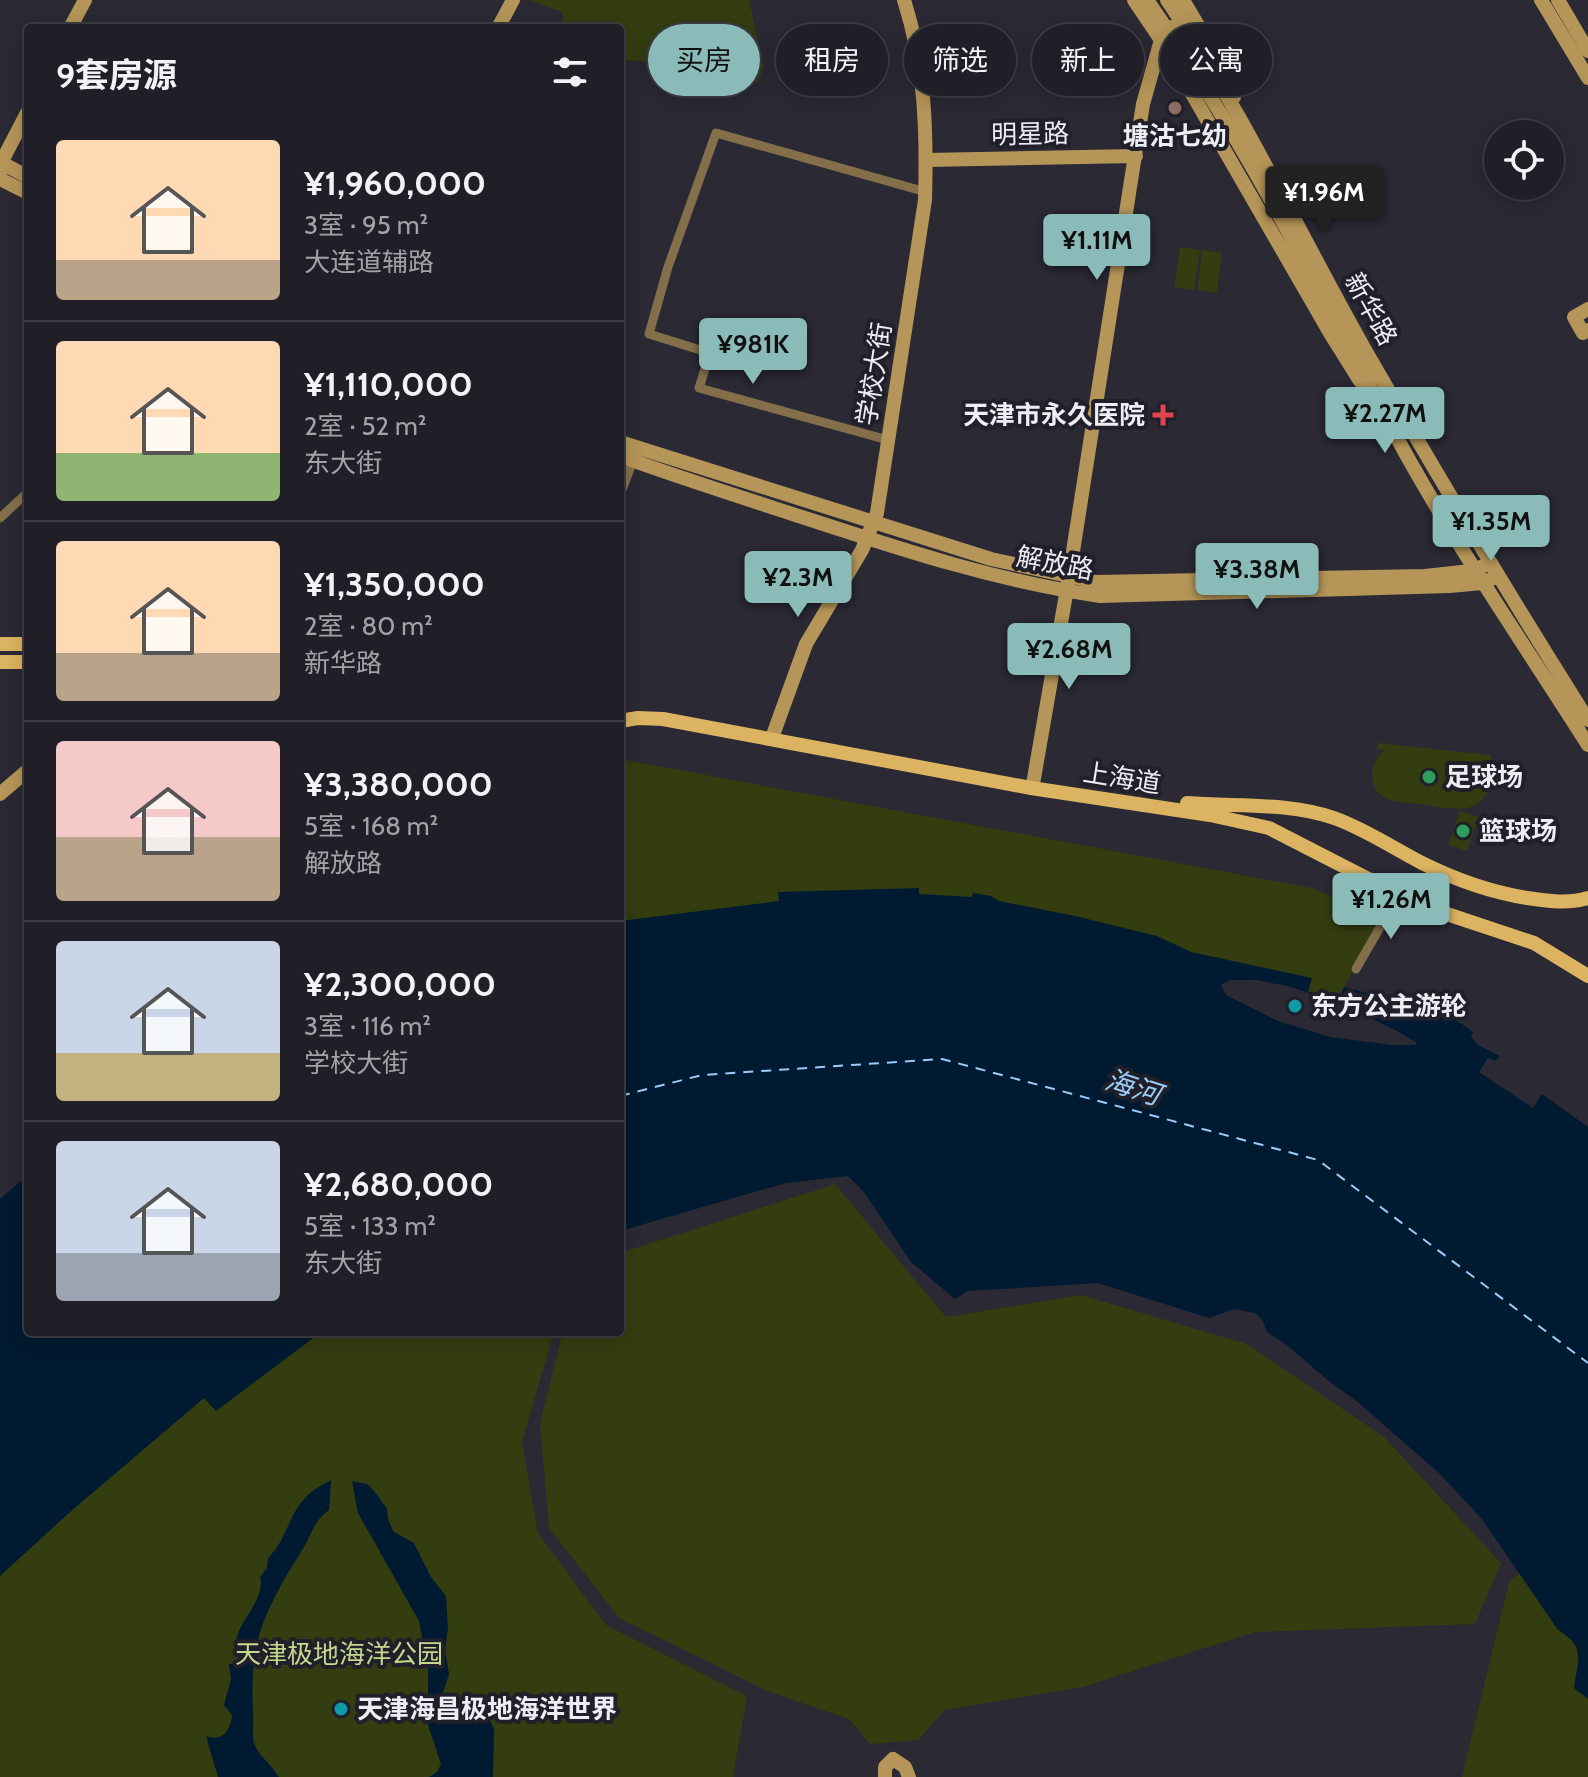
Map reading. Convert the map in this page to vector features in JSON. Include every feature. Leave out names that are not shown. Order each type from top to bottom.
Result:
[{"type":"main road","points":[[0,644],[24,644]]},
{"type":"main road","points":[[0,662],[24,662]]},
{"type":"main road","name":"上海道","points":[[624,711],[660,712],[1033,784],[1179,803],[1309,812],[1346,823],[1450,877],[1485,889],[1549,901],[1571,902],[1588,898]]},
{"type":"main road","name":"上海道","points":[[624,720],[663,719],[1031,788],[1237,820],[1282,833],[1398,896],[1439,913],[1526,939],[1588,976]]},
{"type":"street","points":[[72,24],[85,0]]},
{"type":"street","points":[[500,24],[513,0]]},
{"type":"street","name":"学校大街","points":[[773,735],[806,644],[874,524],[925,189],[922,76],[904,0]]},
{"type":"street","points":[[1156,0],[1141,4],[1160,38]]},
{"type":"street","name":"新华路","points":[[1167,0],[1247,131],[1363,357],[1379,405],[1450,529],[1588,720]]},
{"type":"street","points":[[1541,0],[1588,78]]},
{"type":"street","points":[[1558,0],[1588,51]]},
{"type":"street","name":"新华路","points":[[1141,4],[1227,123],[1363,357],[1394,398],[1477,539],[1483,575]]},
{"type":"street","points":[[1182,4],[1224,69],[1247,131]]},
{"type":"street","points":[[1170,24],[1182,4]]},
{"type":"street","points":[[1182,4],[1264,146],[1371,343],[1394,398]]},
{"type":"street","points":[[1033,784],[1068,584],[1143,104],[1160,44]]},
{"type":"street","points":[[1193,96],[1330,333],[1379,405]]},
{"type":"street","points":[[24,119],[0,169],[24,185]]},
{"type":"street","points":[[888,440],[699,388],[710,353],[649,334],[668,267],[716,133],[919,190],[925,189]]},
{"type":"street","name":"明星路","points":[[926,160],[1136,156]]},
{"type":"street","points":[[0,190],[24,187]]},
{"type":"street","points":[[1585,331],[1574,317],[1588,309]]},
{"type":"street","name":"解放路","points":[[624,443],[1100,596],[1451,580],[1483,575]]},
{"type":"street","name":"解放路","points":[[626,458],[977,571],[1068,584],[1425,576],[1451,580]]},
{"type":"street","points":[[0,518],[24,496]]},
{"type":"street","points":[[1425,576],[1446,570],[1454,563],[1456,547],[1450,529]]},
{"type":"street","points":[[1451,580],[1503,601]]},
{"type":"street","name":"新华路","points":[[1503,601],[1588,745]]},
{"type":"street","points":[[0,794],[24,773]]},
{"type":"street","points":[[1356,969],[1398,896]]},
{"type":"street","points":[[885,1777],[885,1767],[893,1759],[905,1767],[909,1777]]},
{"type":"green space","points":[[530,0],[749,0],[754,24],[648,24],[648,62],[624,60],[624,24],[563,24],[562,12]]},
{"type":"green space","points":[[760,49],[764,67],[760,78]]},
{"type":"green space","points":[[1180,247],[1200,250],[1194,290],[1174,287]]},
{"type":"green space","points":[[1202,250],[1222,253],[1217,293],[1197,290]]},
{"type":"green space","points":[[1378,743],[1491,755],[1490,762],[1481,762],[1488,775],[1488,791],[1476,805],[1459,809],[1390,800],[1382,796],[1373,784],[1375,762],[1385,750],[1377,749]]},
{"type":"green space","points":[[624,760],[1312,888],[1380,916],[1332,1012],[624,929]]},
{"type":"green space","name":"篮球场","points":[[1460,811],[1479,817],[1467,851],[1448,845]]},
{"type":"green space","points":[[835,1184],[946,1317],[1081,1295],[1247,1344],[1384,1437],[1501,1563],[1475,1624],[1255,1632],[1083,1687],[945,1710],[918,1740],[870,1744],[849,1719],[767,1691],[619,1618],[549,1528],[540,1423],[562,1336],[624,1336],[624,1252]]},
{"type":"green space","name":"天津极地海洋公园","points":[[296,1336],[553,1336],[522,1442],[538,1533],[606,1625],[747,1696],[733,1777],[0,1777],[0,1564],[188,1401]]},
{"type":"green space","points":[[1520,1573],[1588,1637],[1588,1777],[1462,1777],[1509,1582]]},
{"type":"water","name":"海河","points":[[919,888],[919,894],[972,897],[973,893],[991,896],[999,901],[1157,936],[1191,952],[1312,978],[1308,991],[1337,1002],[1344,987],[1367,993],[1412,1015],[1421,1011],[1446,1019],[1450,1016],[1473,1032],[1471,1037],[1478,1045],[1500,1056],[1496,1061],[1488,1058],[1479,1072],[1533,1108],[1542,1094],[1588,1127],[1588,1699],[1574,1688],[1578,1654],[1573,1642],[1558,1630],[1482,1519],[1440,1474],[1359,1403],[1267,1332],[1263,1321],[1255,1313],[1234,1309],[1209,1318],[1098,1283],[968,1291],[955,1299],[911,1262],[864,1192],[848,1176],[786,1183],[624,1230],[624,920],[779,901],[778,892]]},
{"type":"water","points":[[24,1178],[24,1336],[316,1336],[216,1411],[204,1398],[0,1576],[0,1199]]},
{"type":"water","points":[[331,1480],[329,1510],[316,1524],[278,1591],[257,1644],[252,1686],[254,1743],[279,1777],[218,1777],[206,1736],[217,1738],[225,1734],[230,1726],[232,1715],[224,1705],[231,1679],[229,1664],[240,1660],[244,1652],[236,1640],[238,1632],[256,1601],[260,1577],[267,1568],[268,1558],[279,1544],[299,1505]]},
{"type":"water","points":[[352,1481],[367,1484],[374,1491],[387,1509],[394,1532],[414,1543],[431,1577],[446,1596],[448,1628],[445,1651],[449,1674],[443,1692],[444,1700],[453,1709],[482,1713],[491,1722],[494,1729],[493,1777],[429,1777],[437,1772],[441,1764],[428,1725],[428,1670],[419,1621],[358,1513]]},
{"type":"pier","points":[[1230,980],[1256,980],[1288,986],[1342,1004],[1397,1031],[1416,1042],[1416,1045],[1330,1037],[1278,1021],[1226,995],[1221,985]]},
{"type":"ferry route","points":[[624,1095],[702,1075],[942,1059],[1318,1160],[1588,1363]]},
{"type":"place","name":"塘沽七幼","points":[[1175,108]]},
{"type":"place","name":"天津市永久医院","points":[[1163,415]]},
{"type":"place","name":"足球场","points":[[1429,777]]},
{"type":"place","name":"篮球场","points":[[1463,831]]},
{"type":"place","name":"东方公主游轮","points":[[1295,1006]]},
{"type":"place","name":"天津海昌极地海洋世界","points":[[341,1709]]}]
